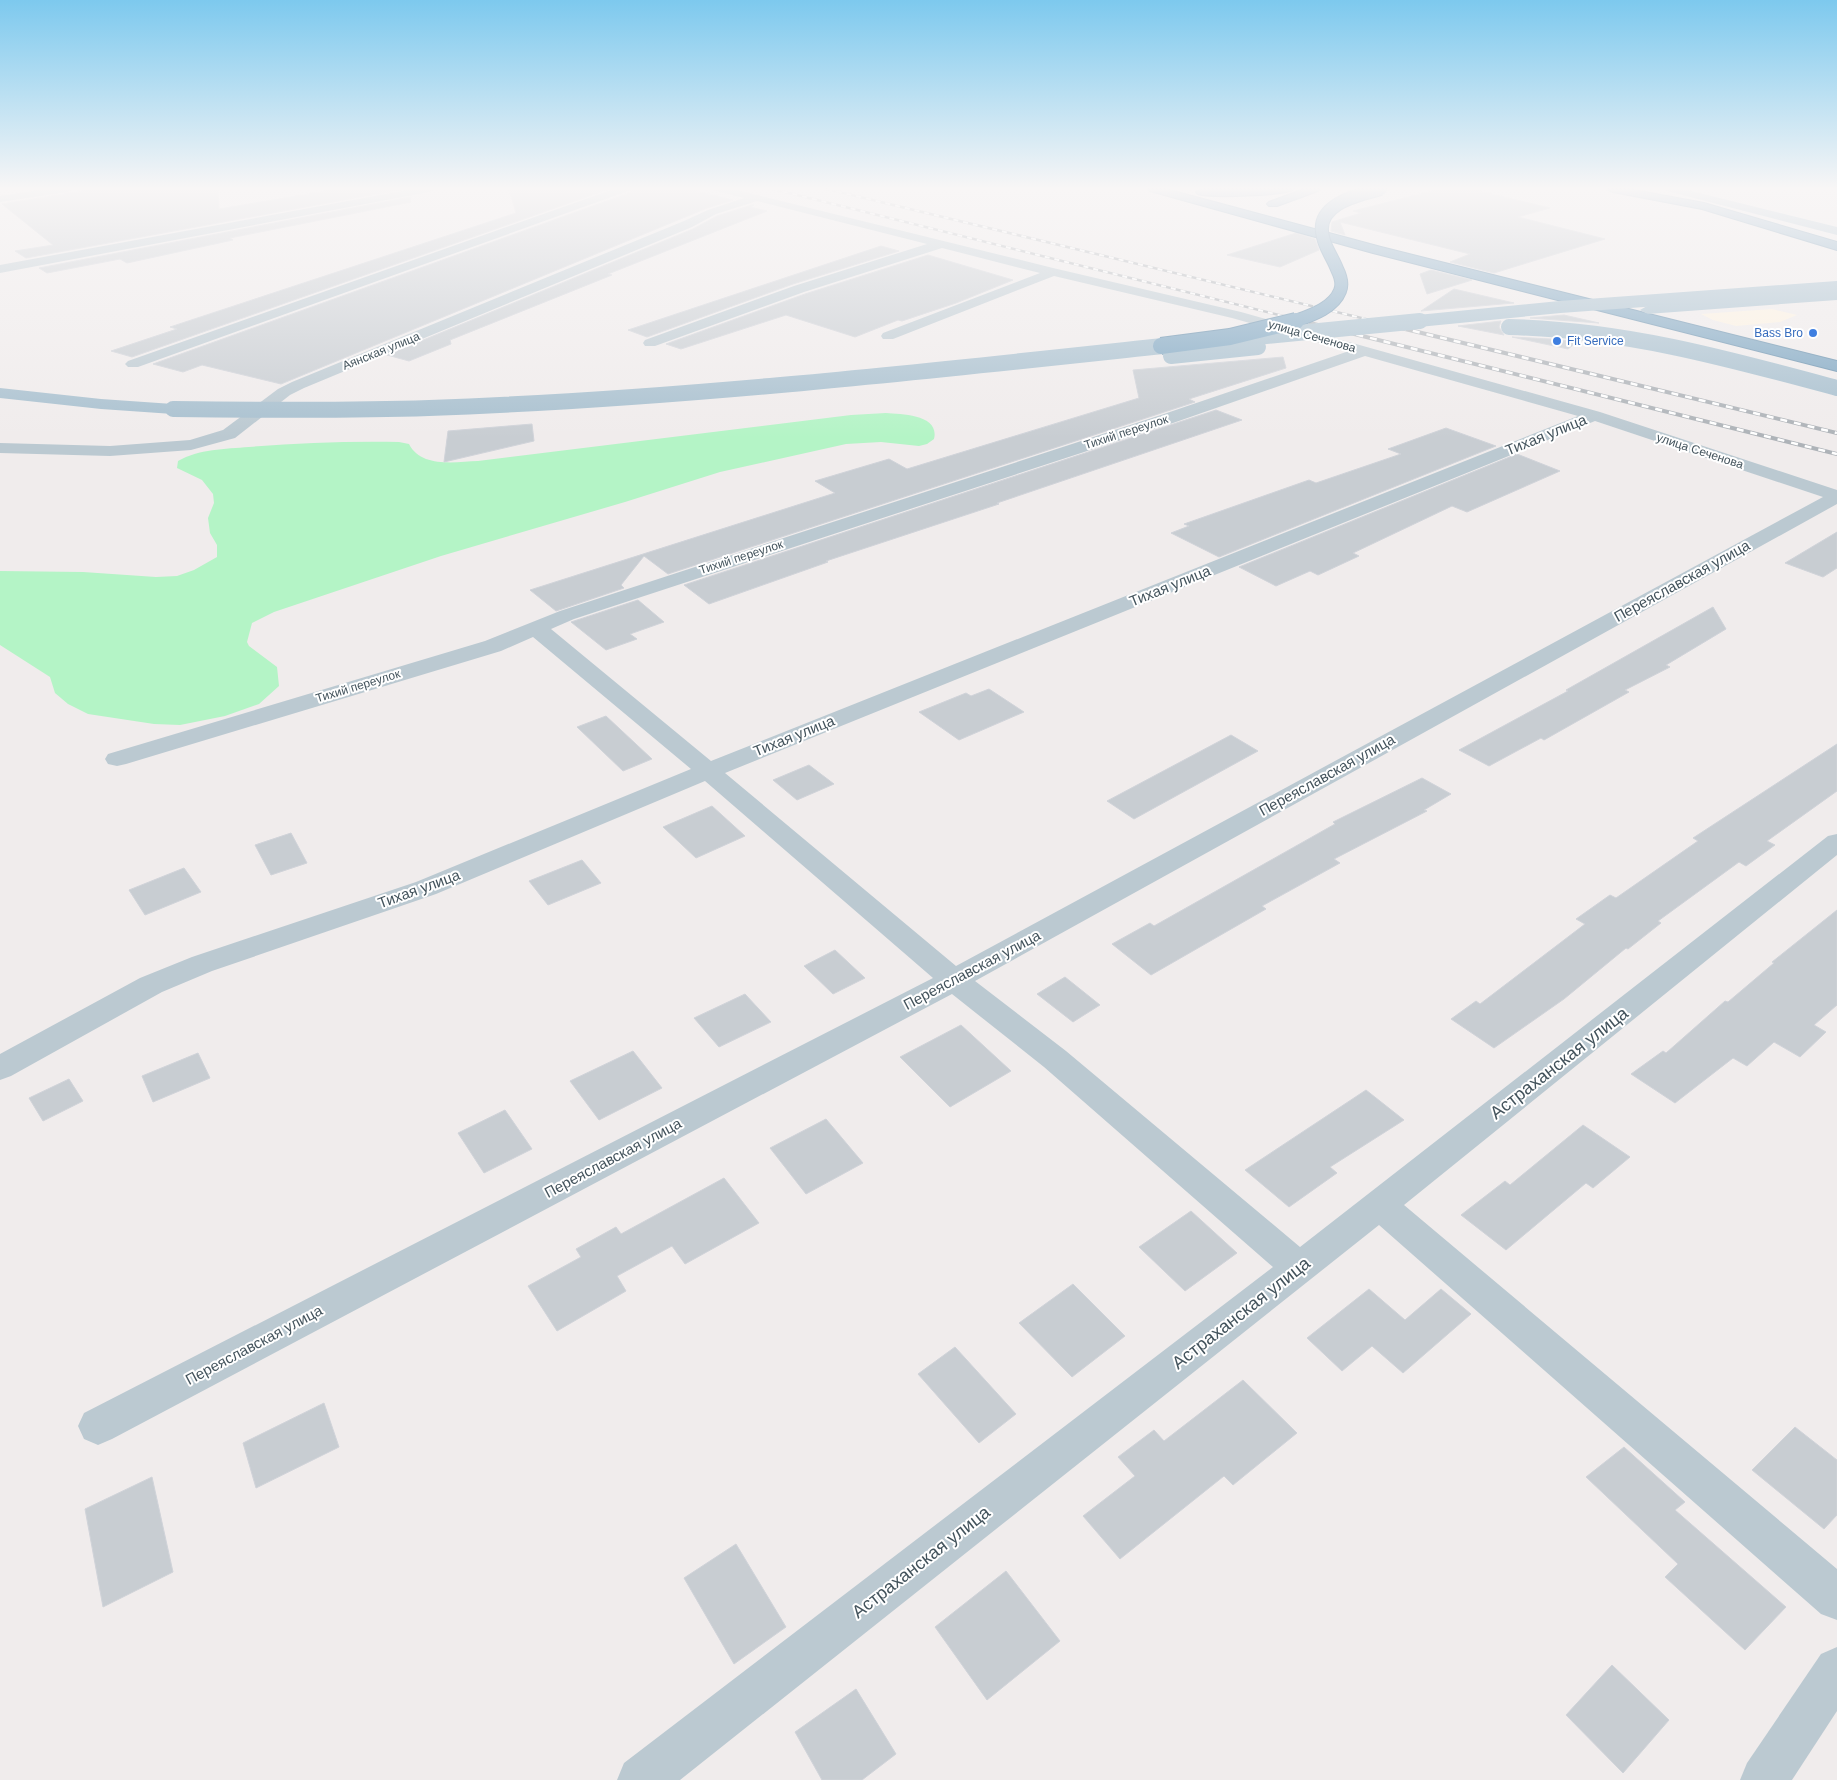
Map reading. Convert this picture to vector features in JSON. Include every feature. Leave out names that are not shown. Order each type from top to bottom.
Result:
[{"type":"highway","points":[[1161,346],[1228,337],[1268,329],[1313,314],[1334,302],[1340,293],[1339,272]]},
{"type":"highway","points":[[1464,272],[1837,366]]},
{"type":"main road","points":[[0,393],[101,404],[173,409],[348,411],[545,403],[809,382],[1570,306],[1837,287]]},
{"type":"main road","points":[[0,407],[155,421],[226,423],[349,423],[475,418],[653,407],[1390,333],[1646,310],[1837,296]]},
{"type":"main road","points":[[1646,310],[1837,303]]},
{"type":"main road","points":[[1390,333],[1522,327],[1597,332],[1703,353],[1837,388]]},
{"type":"street","points":[[134,364],[391,272]]},
{"type":"street","name":"Аянская улица","points":[[0,448],[125,451],[191,445],[213,440],[229,434],[284,392],[572,272]]},
{"type":"street","points":[[650,343],[799,289],[852,272]]},
{"type":"street","points":[[888,336],[1052,272]]},
{"type":"street","name":"улица Сеченова","points":[[1052,272],[1236,315],[1594,416],[1837,496]]},
{"type":"street","name":"Тихий переулок","points":[[117,759],[493,646],[568,615],[1167,419],[1364,351]]},
{"type":"street","name":"Тихая улица","points":[[0,1068],[151,986],[202,964],[426,888],[708,771],[1594,416]]},
{"type":"street","name":"Переяславская улица","points":[[98,1426],[954,980],[1837,496]]},
{"type":"street","points":[[536,628],[954,980],[1055,1059],[1299,1268]]},
{"type":"street","name":"Астраханская улица","points":[[641,1780],[1380,1205],[1837,842]]},
{"type":"street","points":[[1380,1205],[1837,1598]]},
{"type":"street","points":[[1764,1780],[1837,1670]]},
{"type":"shaded area","points":[[1772,309],[1797,315],[1780,322],[1736,326],[1713,320],[1701,314]]},
{"type":"green space","points":[[886,413],[910,415],[926,420],[934,431],[934,439],[927,444],[919,446],[881,442],[846,444],[720,472],[441,556],[274,612],[252,623],[247,642],[249,646],[277,667],[279,686],[259,704],[225,716],[180,725],[154,724],[88,714],[68,704],[55,693],[50,677],[0,645],[0,571],[83,572],[156,577],[177,576],[194,570],[217,557],[217,545],[210,533],[208,518],[214,503],[213,494],[202,480],[177,468],[178,461],[195,454],[222,449],[286,444],[399,442],[409,444],[414,452],[430,460],[439,462],[478,461],[851,415]]},
{"type":"building","points":[[337,272],[373,272],[132,357],[111,351],[177,329],[170,327]]},
{"type":"building","points":[[409,272],[552,272],[281,384],[202,365],[183,372],[153,364]]},
{"type":"building","points":[[588,272],[613,272],[608,274],[612,275],[450,340],[451,344],[409,361],[387,355]]},
{"type":"building","points":[[802,272],[831,272],[647,337],[628,330]]},
{"type":"building","points":[[874,272],[986,272],[1013,280],[956,303],[902,321],[898,320],[855,337],[786,315],[681,349],[666,344],[805,294]]},
{"type":"building","points":[[1439,272],[1472,280],[1427,294],[1420,274]]},
{"type":"building","points":[[1454,289],[1514,303],[1421,311]]},
{"type":"building","points":[[1564,315],[1599,323],[1530,318]]},
{"type":"building","points":[[1501,321],[1499,327],[1504,335],[1458,326]]},
{"type":"building","points":[[1512,337],[1551,339],[1577,342],[1568,349]]},
{"type":"building","points":[[1283,357],[1286,368],[1189,399],[1195,402],[668,574],[644,556],[621,585],[624,588],[556,611],[530,590],[835,493],[815,481],[889,459],[907,469],[1139,398],[1133,370]]},
{"type":"building","points":[[1216,410],[1242,420],[997,503],[999,504],[826,561],[828,562],[709,604],[684,585]]},
{"type":"building","points":[[532,424],[534,441],[444,462],[448,431]]},
{"type":"building","points":[[1446,428],[1496,446],[1219,557],[1171,533],[1189,526],[1184,524],[1309,480],[1316,483],[1401,454],[1388,449]]},
{"type":"building","points":[[1517,454],[1560,471],[1467,512],[1452,506],[1353,553],[1359,556],[1318,575],[1310,571],[1276,586],[1239,567]]},
{"type":"building","points":[[1837,532],[1837,568],[1823,577],[1785,563]]},
{"type":"building","points":[[638,600],[664,622],[630,634],[637,639],[606,650],[571,622]]},
{"type":"building","points":[[1713,607],[1726,629],[1666,665],[1670,667],[1625,690],[1629,692],[1544,740],[1541,738],[1489,766],[1459,750],[1568,691],[1566,690]]},
{"type":"building","points":[[989,689],[1024,712],[959,740],[919,712],[966,693],[971,696]]},
{"type":"building","points":[[606,716],[652,759],[623,771],[577,727]]},
{"type":"building","points":[[1231,735],[1258,751],[1134,819],[1107,801]]},
{"type":"building","points":[[1837,744],[1837,791],[1767,841],[1775,845],[1746,866],[1739,862],[1658,921],[1661,923],[1628,949],[1626,948],[1564,999],[1494,1048],[1451,1019],[1476,1001],[1480,1004],[1585,924],[1576,919],[1610,895],[1616,898],[1698,841],[1693,838]]},
{"type":"building","points":[[809,765],[834,784],[797,800],[773,780]]},
{"type":"building","points":[[1422,778],[1451,794],[1424,810],[1427,811],[1334,859],[1340,863],[1262,906],[1266,909],[1151,975],[1112,944],[1150,923],[1154,926],[1335,824],[1333,822]]},
{"type":"building","points":[[712,806],[745,836],[696,858],[663,827]]},
{"type":"building","points":[[291,833],[307,863],[271,875],[255,845]]},
{"type":"building","points":[[582,860],[601,883],[548,905],[529,881]]},
{"type":"building","points":[[184,868],[201,892],[145,915],[129,890]]},
{"type":"building","points":[[1837,910],[1837,1005],[1814,1025],[1826,1032],[1800,1057],[1774,1042],[1747,1066],[1733,1058],[1675,1103],[1631,1074],[1663,1051],[1666,1053],[1725,1001],[1728,1002],[1774,963],[1772,962]]},
{"type":"building","points":[[835,950],[865,978],[833,994],[804,966]]},
{"type":"building","points":[[1065,977],[1100,1005],[1073,1022],[1037,994]]},
{"type":"building","points":[[745,994],[771,1022],[719,1047],[694,1018]]},
{"type":"building","points":[[961,1025],[1011,1071],[950,1107],[900,1057]]},
{"type":"building","points":[[633,1051],[662,1088],[599,1120],[570,1081]]},
{"type":"building","points":[[198,1053],[210,1078],[153,1102],[142,1076]]},
{"type":"building","points":[[69,1079],[83,1101],[43,1121],[29,1098]]},
{"type":"building","points":[[1366,1090],[1404,1120],[1330,1167],[1337,1173],[1289,1207],[1245,1170]]},
{"type":"building","points":[[505,1110],[532,1149],[484,1173],[458,1133]]},
{"type":"building","points":[[826,1119],[863,1163],[806,1194],[770,1148]]},
{"type":"building","points":[[1583,1125],[1630,1157],[1593,1188],[1586,1183],[1506,1250],[1461,1215],[1505,1181],[1510,1185]]},
{"type":"building","points":[[724,1178],[759,1223],[685,1264],[672,1246],[617,1276],[626,1291],[557,1331],[528,1286],[581,1257],[576,1249],[616,1227],[621,1234]]},
{"type":"building","points":[[1191,1211],[1237,1253],[1185,1291],[1139,1247]]},
{"type":"building","points":[[1073,1284],[1125,1336],[1072,1377],[1019,1323]]},
{"type":"building","points":[[1369,1289],[1405,1320],[1441,1289],[1471,1314],[1403,1373],[1372,1346],[1342,1371],[1307,1338]]},
{"type":"building","points":[[955,1347],[1016,1414],[979,1443],[918,1374]]},
{"type":"building","points":[[1243,1380],[1297,1433],[1233,1485],[1224,1476],[1120,1559],[1083,1516],[1135,1476],[1118,1457],[1154,1430],[1164,1441]]},
{"type":"building","points":[[324,1403],[339,1447],[256,1488],[243,1443]]},
{"type":"building","points":[[1795,1427],[1837,1460],[1837,1515],[1824,1529],[1752,1470]]},
{"type":"building","points":[[1624,1447],[1685,1502],[1675,1510],[1786,1607],[1745,1650],[1665,1577],[1678,1564],[1586,1477]]},
{"type":"building","points":[[152,1477],[173,1572],[103,1607],[85,1509]]},
{"type":"building","points":[[736,1544],[786,1627],[734,1664],[684,1578]]},
{"type":"building","points":[[1006,1571],[1060,1641],[987,1700],[935,1627]]},
{"type":"building","points":[[1612,1665],[1669,1720],[1623,1773],[1566,1715]]},
{"type":"building","points":[[856,1689],[896,1754],[862,1780],[822,1780],[795,1732]]},
{"type":"railway","points":[[1107,272],[1307,322]]},
{"type":"railway","points":[[1171,272],[1378,322]]},
{"type":"railway","points":[[1302,321],[1837,454]]},
{"type":"railway","points":[[1372,321],[1837,433]]},
{"type":"place","name":"Bass Bro","points":[[1813,333]]},
{"type":"place","name":"Fit Service","points":[[1557,341]]}]
